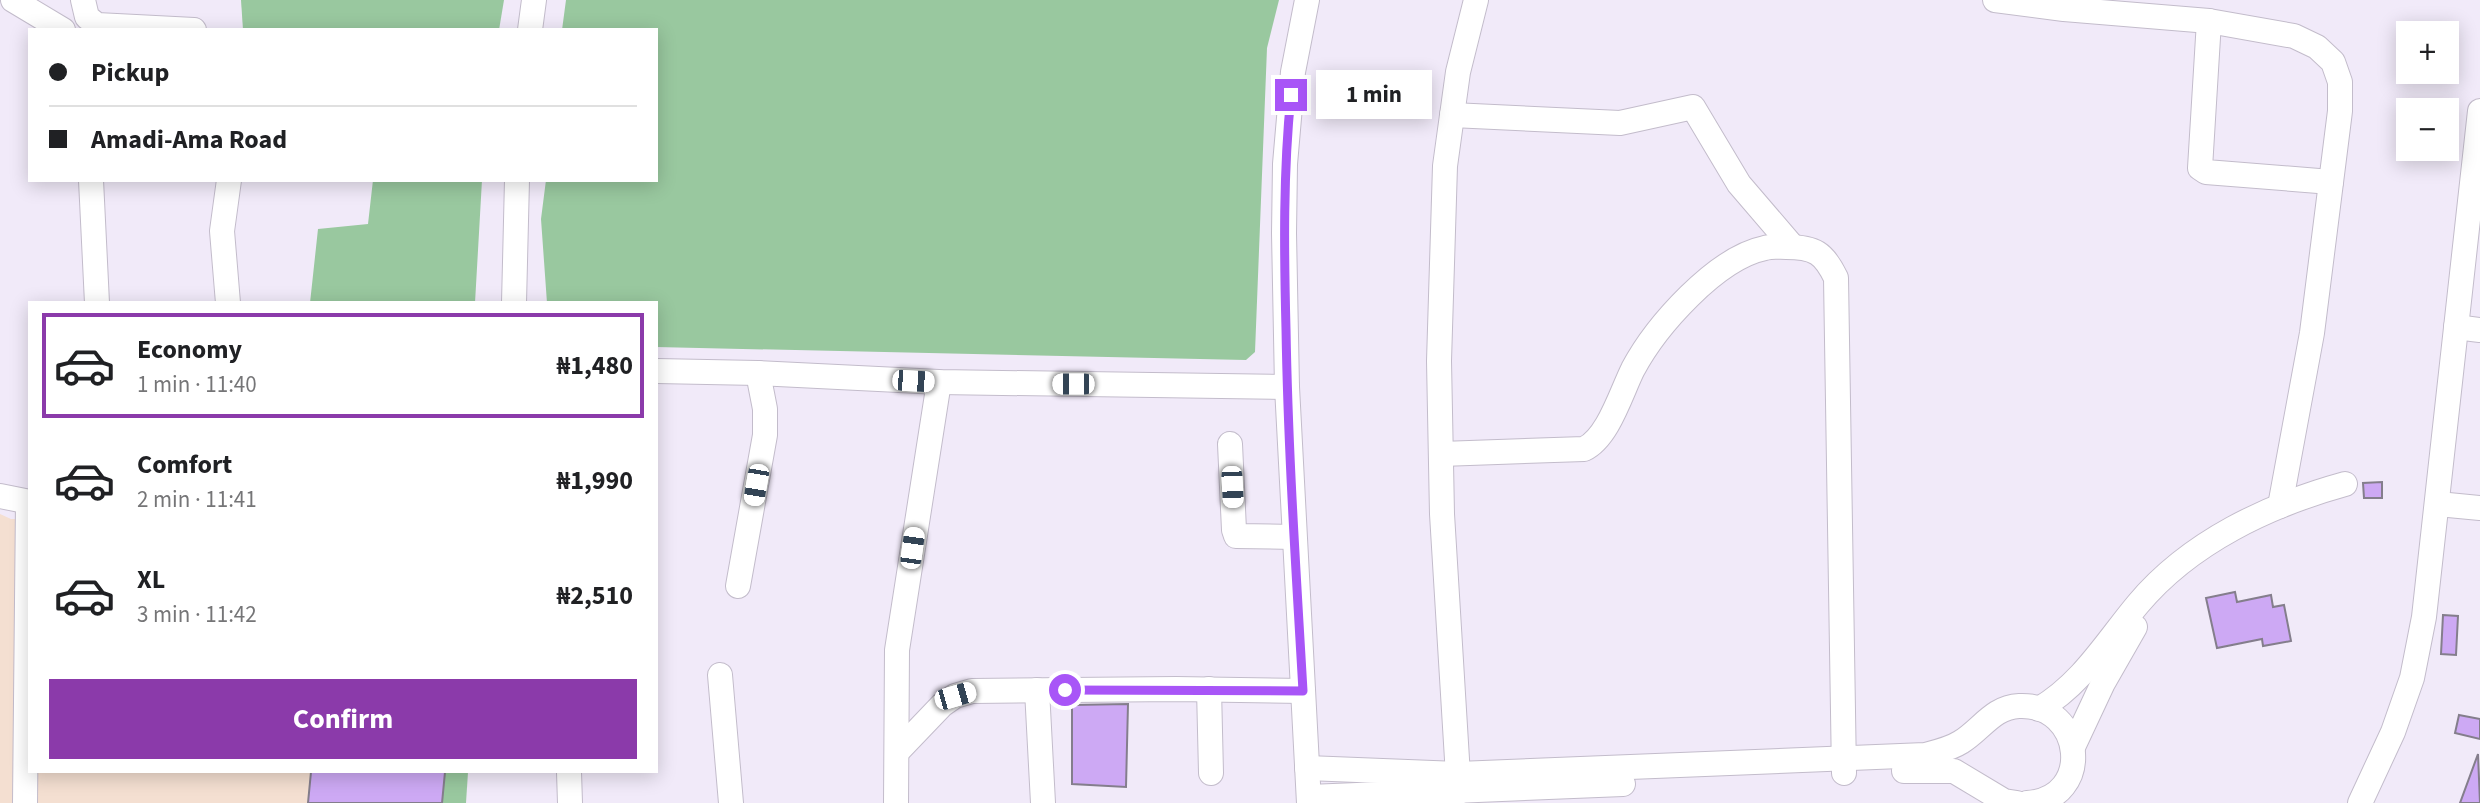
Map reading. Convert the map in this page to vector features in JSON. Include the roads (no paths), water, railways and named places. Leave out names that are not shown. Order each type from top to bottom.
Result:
[{"type":"street","points":[[13,0],[60,28]]},
{"type":"street","points":[[83,0],[87,18],[97,25],[155,28]]},
{"type":"street","points":[[530,28],[534,0]]},
{"type":"street","points":[[1307,0],[1293,72],[1285,164],[1287,387],[1309,800],[1459,783],[1843,766],[1954,771],[2004,801],[2017,803]]},
{"type":"street","points":[[1459,783],[1443,528],[1439,361],[1445,180],[1458,72],[1476,0]]},
{"type":"street","points":[[1995,0],[2064,9],[2209,21],[2294,36],[2317,47],[2333,62],[2340,82],[2340,111],[2312,333],[2280,506]]},
{"type":"street","points":[[2209,21],[2200,168],[2206,172],[2331,181]]},
{"type":"street","points":[[1452,115],[1620,123],[1693,107],[1739,184],[1793,247]]},
{"type":"street","points":[[2360,803],[2393,732],[2412,678],[2424,617],[2438,504],[2468,329],[2480,111]]},
{"type":"street","points":[[91,182],[97,301]]},
{"type":"street","points":[[228,301],[222,231],[229,182]]},
{"type":"street","points":[[514,301],[517,182]]},
{"type":"street","points":[[1441,454],[1584,449],[1592,445],[1602,434],[1635,367],[1661,327],[1695,290],[1738,258],[1765,247],[1793,247],[1816,252],[1827,260],[1836,278],[1843,766]]},
{"type":"street","points":[[658,371],[939,382],[1287,387]]},
{"type":"street","points":[[738,586],[765,435],[765,409],[758,373]]},
{"type":"street","points":[[896,803],[897,650],[939,382]]},
{"type":"street","points":[[1230,444],[1236,536],[1294,537]]},
{"type":"street","points":[[2039,709],[2060,697],[2073,685],[2140,602],[2187,559],[2218,537],[2280,506],[2345,484]]},
{"type":"street","points":[[0,496],[28,502]]},
{"type":"street","points":[[2438,504],[2480,508]]},
{"type":"street","points":[[25,803],[28,577]]},
{"type":"street","points":[[2073,747],[2103,683],[2137,624],[2140,602]]},
{"type":"street","points":[[720,676],[731,803]]},
{"type":"street","points":[[1209,689],[1211,773]]},
{"type":"street","points":[[1037,690],[1043,803]]},
{"type":"street","points":[[897,752],[942,705],[955,696],[972,691],[1303,691]]},
{"type":"street","points":[[1307,768],[1592,794],[1843,766],[1940,752],[1959,743],[2001,710],[2017,706],[2039,709],[2051,714],[2064,726],[2073,747],[2071,775],[2060,790],[2048,798],[2026,803]]},
{"type":"street","points":[[569,773],[570,803]]}]
